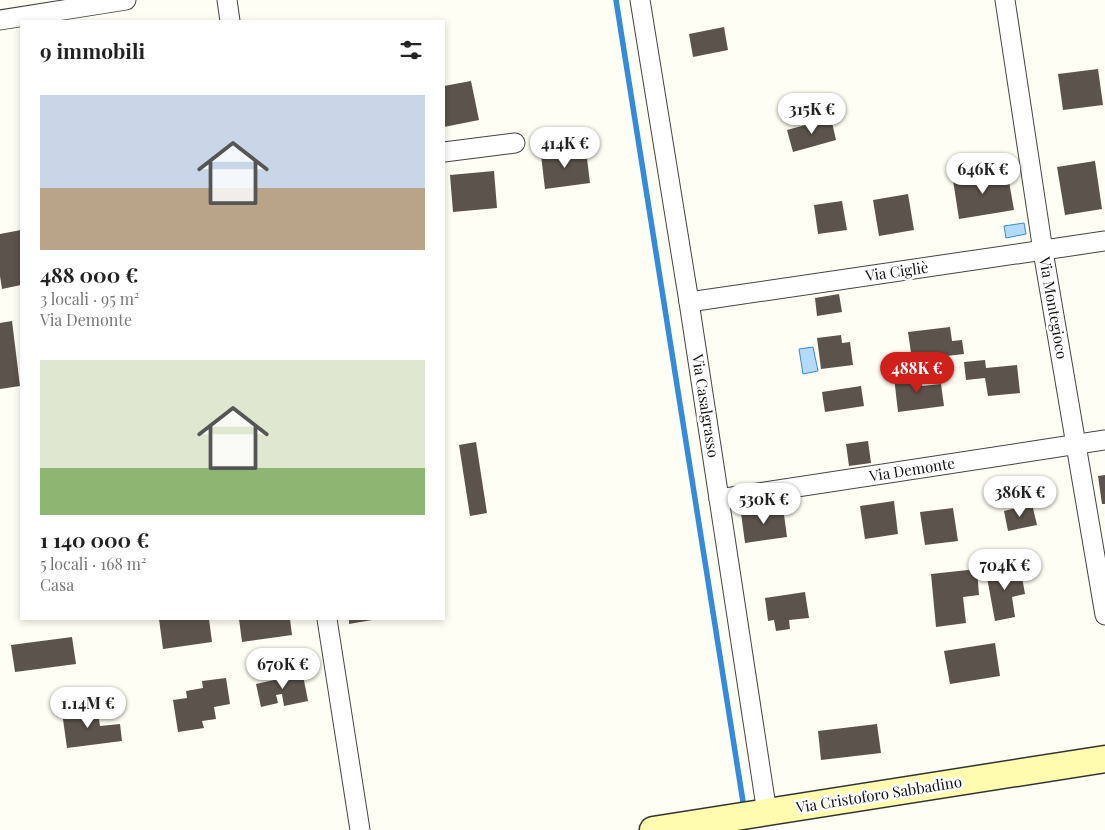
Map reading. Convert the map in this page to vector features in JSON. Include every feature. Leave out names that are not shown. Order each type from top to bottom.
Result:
[{"type":"street","points":[[0,20],[126,0]]},
{"type":"street","points":[[227,0],[230,20]]},
{"type":"street","name":"Via Casalgrasso","points":[[640,0],[719,499],[763,813]]},
{"type":"street","name":"Via Montegioco","points":[[1005,0],[1043,251],[1105,615]]},
{"type":"street","points":[[445,152],[515,143]]},
{"type":"street","name":"Via Cigliè","points":[[689,302],[1105,241]]},
{"type":"street","name":"Via Demonte","points":[[719,499],[1105,440]]},
{"type":"street","points":[[327,620],[360,830]]},
{"type":"street","name":"Via Cristoforo Sabbadino","points":[[653,830],[1105,760]]},
{"type":"water","points":[[1024,223],[1026,234],[1006,238],[1004,226]]},
{"type":"water","points":[[813,347],[818,371],[803,374],[799,349]]},
{"type":"building","points":[[724,27],[728,50],[693,57],[689,34]]},
{"type":"building","points":[[1098,69],[1103,105],[1063,110],[1058,74]]},
{"type":"building","points":[[471,81],[479,120],[445,127],[445,86]]},
{"type":"building","points":[[831,118],[836,140],[793,152],[787,130]]},
{"type":"building","points":[[586,150],[590,183],[545,189],[541,155]]},
{"type":"building","points":[[1095,161],[1102,209],[1065,215],[1057,167]]},
{"type":"building","points":[[1007,170],[1014,210],[959,219],[953,180]]},
{"type":"building","points":[[494,171],[497,208],[453,212],[450,175]]},
{"type":"building","points":[[908,194],[914,230],[879,236],[873,200]]},
{"type":"building","points":[[842,201],[847,230],[818,234],[814,205]]},
{"type":"building","points":[[20,230],[20,285],[2,289],[0,276],[0,234]]},
{"type":"building","points":[[839,294],[842,312],[817,316],[815,298]]},
{"type":"building","points":[[12,321],[20,386],[0,389],[0,323]]},
{"type":"building","points":[[950,327],[952,341],[962,340],[964,354],[912,360],[908,332]]},
{"type":"building","points":[[841,335],[842,343],[850,342],[853,365],[821,369],[817,338]]},
{"type":"building","points":[[985,360],[986,368],[1017,365],[1020,393],[988,396],[985,378],[966,380],[964,362]]},
{"type":"building","points":[[921,373],[922,386],[941,384],[944,406],[898,412],[894,377]]},
{"type":"building","points":[[861,386],[864,406],[825,412],[822,392]]},
{"type":"building","points":[[868,441],[871,463],[849,466],[846,444]]},
{"type":"building","points":[[476,442],[487,513],[470,516],[459,445]]},
{"type":"building","points":[[1105,475],[1105,504],[1102,504],[1098,476]]},
{"type":"building","points":[[894,501],[898,534],[865,539],[860,506]]},
{"type":"building","points":[[1032,504],[1037,525],[1008,531],[1004,511]]},
{"type":"building","points":[[783,507],[787,537],[745,543],[741,513]]},
{"type":"building","points":[[953,508],[958,541],[925,545],[920,512]]},
{"type":"building","points":[[1020,566],[1025,594],[1012,597],[1015,617],[995,621],[986,572]]},
{"type":"building","points":[[977,569],[979,595],[963,597],[966,623],[936,627],[931,574]]},
{"type":"building","points":[[805,592],[809,618],[789,620],[790,629],[776,631],[774,620],[768,621],[765,598]]},
{"type":"building","points":[[159,620],[209,620],[212,642],[163,649]]},
{"type":"building","points":[[239,620],[290,620],[292,635],[242,642]]},
{"type":"building","points":[[349,620],[372,620],[349,624]]},
{"type":"building","points":[[72,637],[76,664],[15,672],[11,645]]},
{"type":"building","points":[[995,643],[1000,676],[950,684],[944,651]]},
{"type":"building","points":[[302,670],[308,701],[284,706],[282,694],[276,695],[278,703],[261,707],[256,684],[274,680],[273,676]]},
{"type":"building","points":[[226,678],[230,704],[214,707],[216,719],[202,721],[204,728],[178,732],[173,700],[187,698],[186,691],[203,688],[202,681]]},
{"type":"building","points":[[97,707],[100,726],[120,724],[122,741],[67,748],[62,712]]},
{"type":"building","points":[[877,724],[881,753],[821,760],[818,731]]},
{"type":"waterway","points":[[616,0],[744,808]]}]
